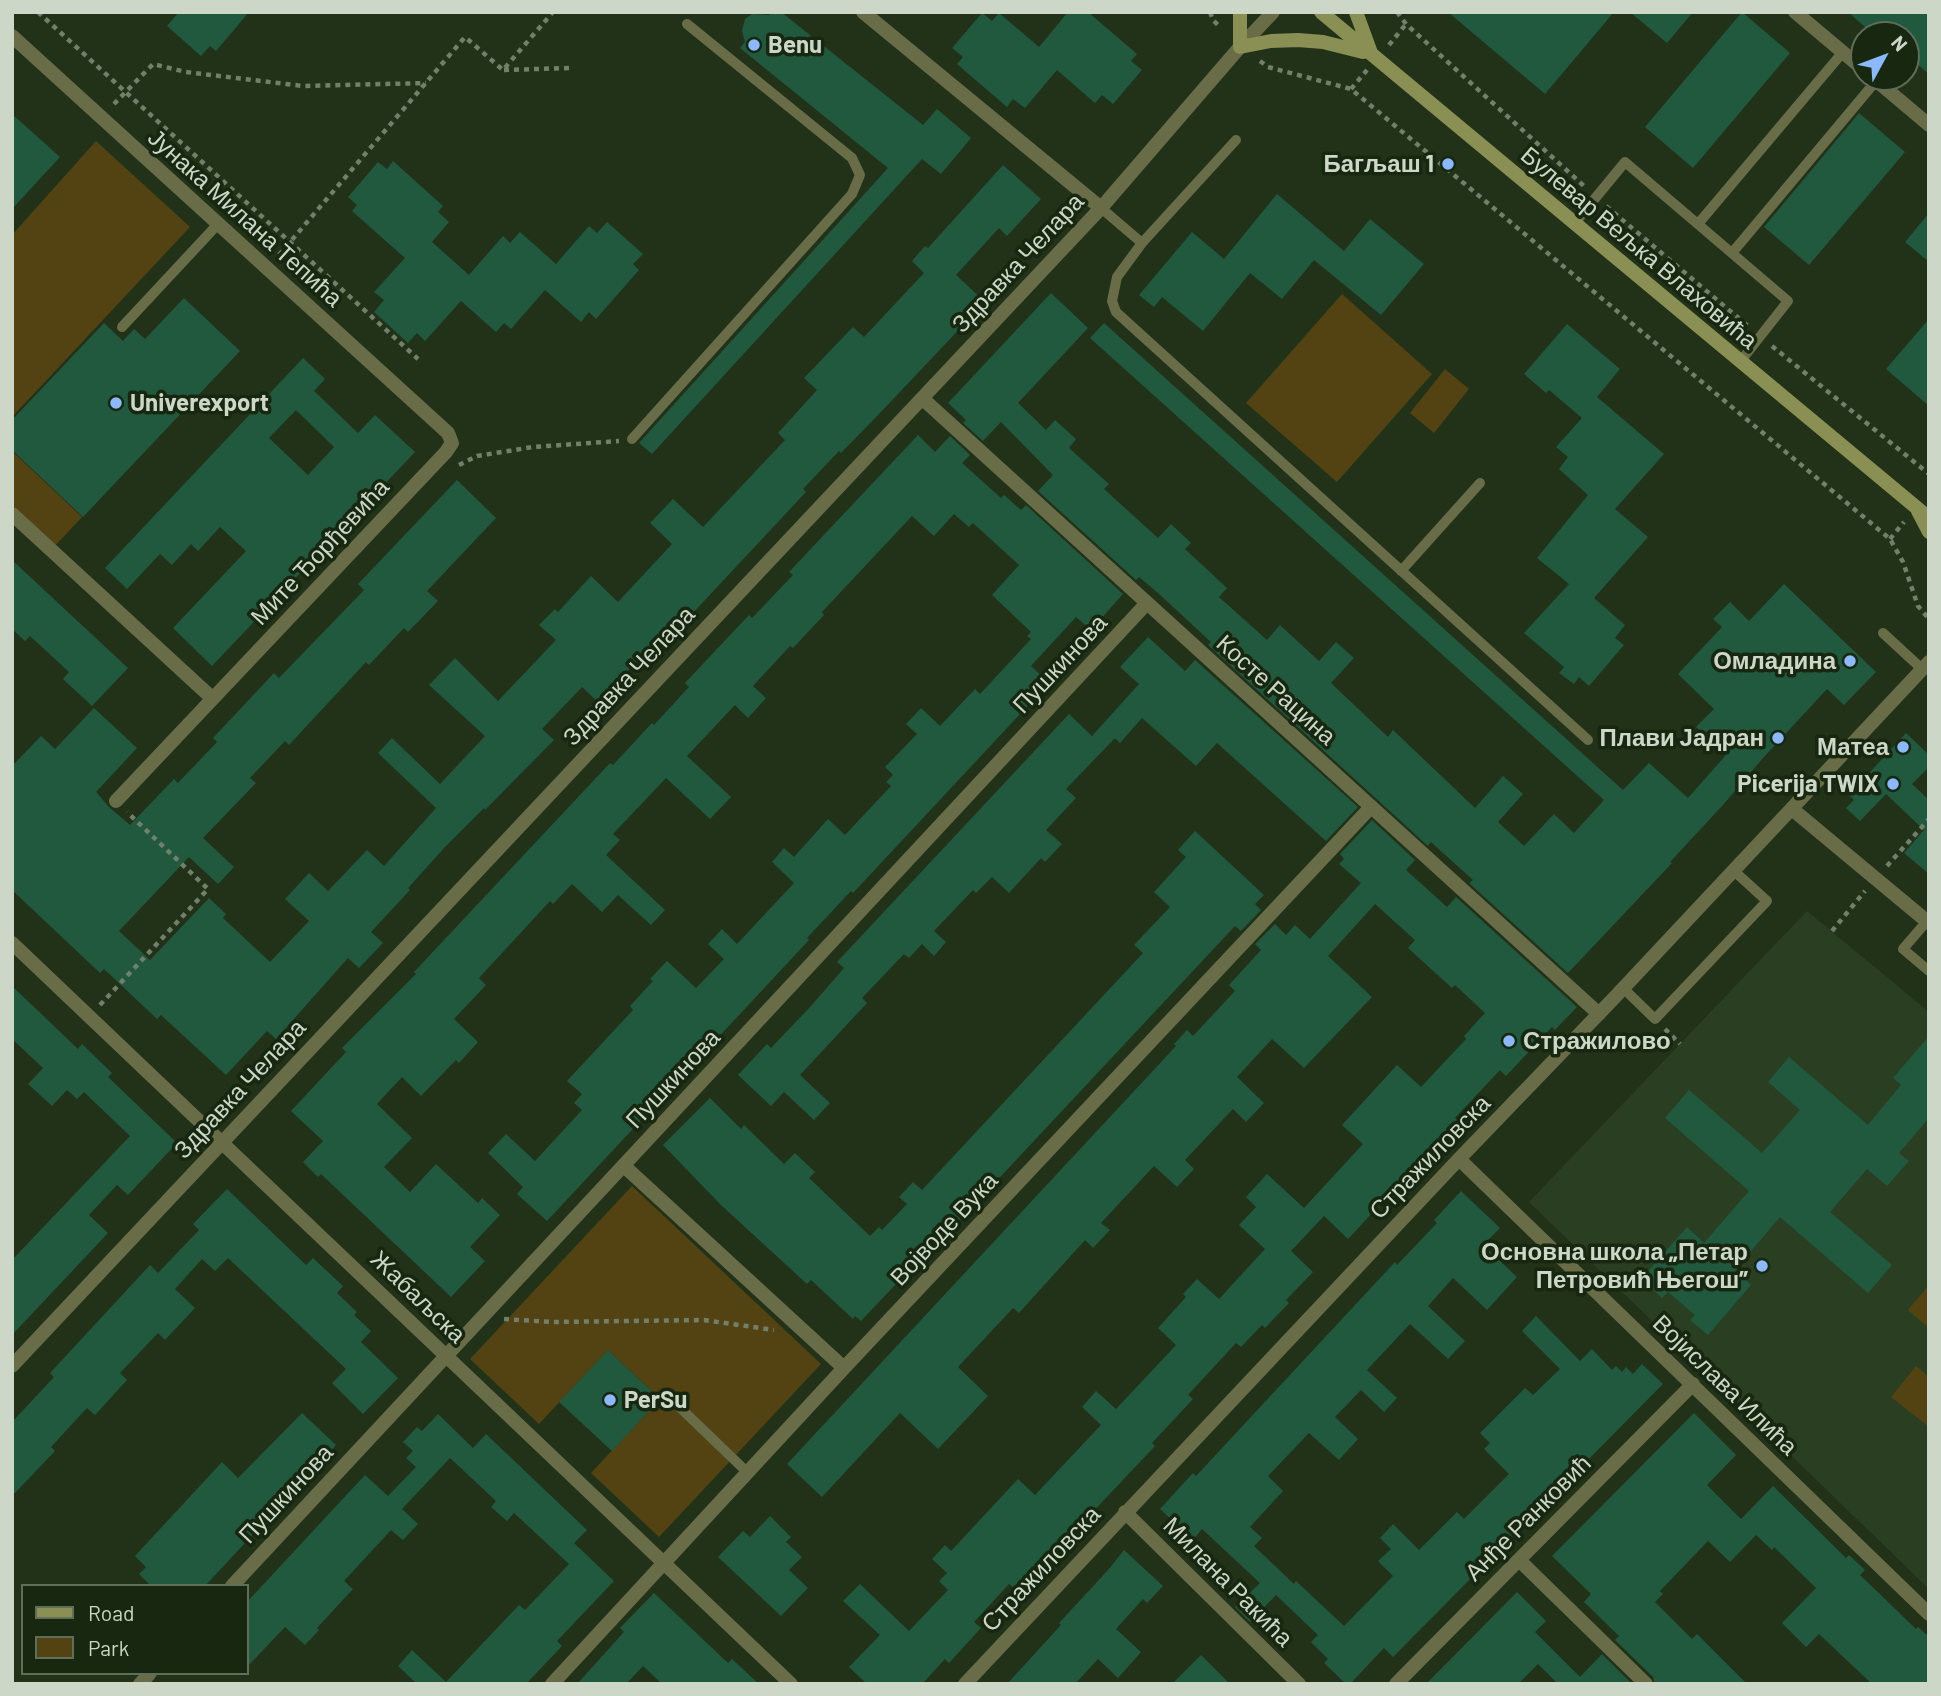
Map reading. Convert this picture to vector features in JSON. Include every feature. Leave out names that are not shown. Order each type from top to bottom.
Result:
[{"type":"main road","points":[[1240,12],[1240,47],[1272,41],[1298,40],[1322,42],[1371,55]]},
{"type":"main road","name":"Булевар Вељка Влаховића","points":[[1321,12],[1929,518]]},
{"type":"main road","points":[[1356,12],[1371,55]]},
{"type":"main road","points":[[1922,510],[1929,532]]},
{"type":"street","points":[[863,12],[1101,208]]},
{"type":"street","name":"Здравка Челара","points":[[12,1366],[1101,208],[1273,12]]},
{"type":"street","points":[[1795,12],[1850,58]]},
{"type":"street","name":"Јунака Милана Тепића","points":[[12,36],[448,433]]},
{"type":"street","points":[[1888,91],[1929,125]]},
{"type":"street","name":"Косте Рацина","points":[[922,399],[1599,1014]]},
{"type":"street","name":"Мите Ђорђевића","points":[[116,802],[450,448],[452,443],[448,433]]},
{"type":"street","points":[[12,514],[212,698]]},
{"type":"street","name":"Пушкинова","points":[[234,1584],[1147,604]]},
{"type":"street","name":"Стражиловска","points":[[965,1684],[1925,665]]},
{"type":"street","name":"Војводе Вука","points":[[552,1684],[844,1368],[1371,807]]},
{"type":"street","points":[[1792,809],[1928,922]]},
{"type":"street","name":"Жабаљска","points":[[12,943],[792,1684]]},
{"type":"street","name":"Војислава Илића","points":[[1459,1159],[1929,1614]]},
{"type":"street","points":[[624,1166],[844,1368]]},
{"type":"street","name":"Анђе Ранковић","points":[[1396,1684],[1693,1384]]},
{"type":"street","name":"Милана Ракића","points":[[1125,1512],[1299,1684]]},
{"type":"street","points":[[1519,1560],[1646,1684]]},
{"type":"lane","points":[[632,439],[852,194],[860,175],[852,158],[687,24]]},
{"type":"lane","points":[[1698,224],[1843,52]]},
{"type":"lane","points":[[1732,253],[1864,91]]},
{"type":"lane","points":[[1236,140],[1142,243],[1117,277],[1112,301],[1121,319],[1588,740]]},
{"type":"lane","points":[[1574,224],[1625,162],[1788,301],[1740,362]]},
{"type":"lane","points":[[1101,208],[1142,243]]},
{"type":"lane","points":[[122,327],[218,224]]},
{"type":"lane","points":[[1401,571],[1480,484]]},
{"type":"lane","points":[[1883,634],[1925,665]]},
{"type":"lane","points":[[1623,988],[1655,1019],[1767,901],[1734,870]]},
{"type":"lane","points":[[1928,922],[1903,949],[1929,971]]},
{"type":"lane","points":[[669,1397],[748,1473]]},
{"type":"path","points":[[38,12],[418,359]]},
{"type":"path","points":[[503,70],[553,12]]},
{"type":"path","points":[[1210,12],[1213,20],[1240,47],[1268,67],[1351,89],[1373,106],[1890,539],[1903,562],[1918,606],[1929,619]]},
{"type":"path","points":[[1397,12],[1406,24],[1596,197],[1929,474]]},
{"type":"path","points":[[267,269],[465,37],[503,70],[569,68]]},
{"type":"path","points":[[102,117],[153,64],[186,72],[303,86],[426,83]]},
{"type":"path","points":[[419,480],[450,470],[477,456],[533,447],[601,444],[632,439]]},
{"type":"path","points":[[90,1015],[208,889],[116,802]]},
{"type":"path","points":[[1832,931],[1929,819]]},
{"type":"path","points":[[477,1323],[498,1319],[552,1322],[704,1320],[807,1334]]},
{"type":"shaded area","name":"Основна школа „Петар Петровић Његош”","points":[[1807,911],[1929,1012],[1929,1589],[1529,1202]]},
{"type":"green space","points":[[96,141],[190,227],[12,417],[12,235]]},
{"type":"green space","points":[[1342,294],[1432,374],[1337,482],[1246,403]]},
{"type":"green space","points":[[1445,369],[1469,389],[1434,433],[1410,413]]},
{"type":"green space","points":[[12,451],[82,517],[53,548],[12,508]]},
{"type":"green space","points":[[632,1186],[821,1364],[659,1537],[591,1473],[660,1399],[608,1350],[539,1424],[470,1359]]},
{"type":"green space","points":[[1929,1285],[1929,1328],[1908,1310]]},
{"type":"green space","points":[[1916,1366],[1929,1377],[1929,1427],[1891,1397]]},
{"type":"building","points":[[179,12],[249,12],[216,51],[210,46],[201,56],[167,26]]},
{"type":"building","points":[[771,12],[781,12],[923,125],[937,109],[971,138],[941,174],[922,159],[652,454],[639,443],[888,168],[740,48],[745,42],[742,31],[745,19],[752,14],[769,15]]},
{"type":"building","points":[[1068,12],[1088,12],[1137,54],[1131,61],[1142,70],[1113,104],[1102,95],[1095,103],[1057,70],[1025,108],[1013,99],[1007,107],[957,64],[963,57],[952,48],[982,13],[992,21],[999,13],[1039,47]]},
{"type":"building","points":[[1448,12],[1614,12],[1545,94]]},
{"type":"building","points":[[1630,12],[1693,12],[1667,43]]},
{"type":"building","points":[[1742,12],[1790,53],[1693,168],[1645,127]]},
{"type":"building","points":[[1848,12],[1929,12],[1929,74],[1920,67],[1920,21],[1858,21]]},
{"type":"building","points":[[1859,113],[1905,152],[1809,265],[1764,227]]},
{"type":"building","points":[[12,114],[60,157],[12,209]]},
{"type":"building","points":[[393,161],[443,206],[438,212],[449,222],[432,242],[469,275],[503,236],[510,243],[520,232],[556,264],[589,226],[597,233],[607,222],[643,254],[633,264],[639,270],[596,319],[589,312],[581,322],[545,290],[511,329],[504,323],[496,332],[461,301],[425,341],[417,333],[408,343],[374,312],[384,300],[374,292],[405,258],[352,211],[357,205],[348,197],[378,162],[387,169]]},
{"type":"building","points":[[1003,165],[1041,199],[1007,236],[999,228],[956,275],[985,302],[879,414],[803,489],[806,492],[677,630],[671,625],[625,674],[627,677],[601,705],[582,687],[542,729],[554,740],[445,847],[371,932],[383,943],[359,968],[348,958],[276,1039],[267,1031],[226,1075],[161,1015],[157,1019],[104,969],[100,973],[12,890],[12,766],[41,736],[55,749],[94,708],[137,748],[96,792],[130,825],[174,779],[178,783],[217,742],[213,738],[274,673],[279,678],[364,590],[358,584],[457,480],[496,518],[427,591],[438,601],[408,632],[404,628],[369,665],[366,662],[289,745],[285,741],[250,778],[256,783],[203,838],[234,867],[218,884],[189,857],[119,931],[150,960],[209,898],[226,914],[223,918],[270,962],[309,921],[285,899],[309,873],[328,891],[367,850],[384,866],[436,808],[378,753],[392,738],[440,784],[485,736],[429,685],[455,658],[498,701],[556,640],[539,625],[555,609],[558,612],[591,576],[618,602],[672,544],[650,523],[673,499],[703,527],[785,440],[778,433],[817,390],[804,378],[853,327],[864,337],[924,273],[912,261],[925,246],[928,248]]},
{"type":"building","points":[[1277,194],[1344,251],[1370,219],[1424,264],[1381,315],[1314,260],[1282,299],[1250,273],[1203,331],[1162,297],[1154,307],[1139,295],[1192,232],[1224,259]]},
{"type":"building","points":[[1929,213],[1929,262],[1905,242]]},
{"type":"building","points":[[1051,293],[1088,328],[1018,403],[1046,430],[1055,420],[1076,439],[1069,448],[1109,484],[1104,489],[1158,538],[1171,524],[1191,543],[1185,549],[1227,588],[1219,597],[1267,640],[1280,625],[1319,661],[1336,642],[1354,658],[1331,683],[1388,737],[1393,730],[1475,808],[1503,776],[1523,794],[1498,822],[1524,846],[1554,814],[1574,833],[1604,800],[1090,338],[1104,323],[1623,790],[1649,763],[1688,798],[1726,755],[1696,727],[1714,709],[1678,674],[1722,627],[1713,619],[1730,602],[1749,621],[1784,584],[1876,672],[1844,705],[1827,689],[1670,862],[1672,863],[1568,973],[1469,883],[1473,880],[1431,842],[1428,846],[1208,645],[1211,642],[1158,593],[1139,577],[1136,580],[1038,491],[1053,475],[1001,422],[983,441],[963,423],[966,420],[948,403]]},
{"type":"building","points":[[184,298],[240,351],[83,517],[12,450],[12,420],[104,323],[123,341],[134,329],[145,339]]},
{"type":"building","points":[[1929,319],[1929,406],[1886,369]]},
{"type":"building","points":[[1567,324],[1620,369],[1597,397],[1664,454],[1615,509],[1648,537],[1594,598],[1625,625],[1615,638],[1624,645],[1589,686],[1579,677],[1574,684],[1559,673],[1564,667],[1524,633],[1569,584],[1537,558],[1588,495],[1559,469],[1568,457],[1556,447],[1582,418],[1549,390],[1546,393],[1524,374]]},
{"type":"building","points":[[303,358],[325,379],[314,391],[358,433],[375,415],[415,452],[212,666],[173,628],[246,551],[220,527],[198,551],[191,544],[172,565],[160,554],[127,589],[105,568]],"holes":[[[296,410],[334,447],[308,475],[269,438]]]},
{"type":"building","points":[[918,435],[935,452],[950,436],[970,455],[962,463],[1001,498],[1004,495],[1021,510],[1026,505],[1123,594],[1091,630],[1076,617],[1031,666],[1049,683],[853,893],[851,891],[807,938],[809,940],[547,1221],[517,1194],[523,1187],[488,1153],[506,1134],[535,1161],[582,1110],[574,1103],[582,1094],[567,1081],[633,1010],[630,1006],[667,961],[696,988],[724,959],[708,944],[722,929],[737,944],[794,883],[772,862],[784,848],[794,857],[828,819],[845,835],[891,786],[886,782],[893,775],[885,767],[917,734],[906,724],[921,708],[940,726],[975,689],[980,694],[1031,639],[1027,636],[1031,632],[992,595],[1019,565],[973,523],[969,527],[954,514],[934,536],[912,516],[822,612],[824,615],[793,648],[790,646],[753,686],[766,698],[748,718],[735,705],[687,756],[731,797],[710,819],[666,778],[613,834],[620,840],[606,855],[665,910],[651,925],[618,895],[602,912],[572,884],[553,904],[550,901],[479,978],[486,985],[454,1019],[478,1042],[459,1063],[456,1060],[421,1096],[402,1077],[377,1104],[412,1138],[384,1167],[410,1192],[436,1164],[478,1203],[482,1198],[500,1215],[470,1247],[485,1261],[451,1297],[321,1174],[318,1177],[303,1162],[323,1141],[291,1111],[346,1052],[342,1048],[416,974],[414,972],[610,763],[613,765],[652,723],[654,725],[689,687],[685,683],[749,615],[752,618],[793,575],[789,572]]},
{"type":"building","points":[[12,560],[128,668],[92,706],[63,679],[69,672],[30,636],[25,641],[12,629]]},
{"type":"building","points":[[1148,637],[1185,671],[1195,660],[1358,807],[1326,841],[1217,743],[1196,766],[1142,718],[1120,743],[1115,738],[1066,789],[1076,798],[1046,830],[1062,844],[1045,862],[1041,858],[1009,893],[992,877],[976,893],[973,890],[934,931],[946,942],[934,956],[922,944],[909,958],[904,954],[862,998],[867,1003],[800,1075],[830,1103],[814,1120],[784,1092],[771,1106],[738,1075],[767,1044],[771,1048],[811,1006],[844,968],[837,962],[1069,714],[1092,736],[1139,684],[1120,667]]},
{"type":"building","points":[[1906,733],[1929,755],[1929,767],[1912,784],[1929,800],[1929,874],[1904,853],[1924,830],[1886,794],[1860,821],[1846,808],[1854,800],[1849,795]]},
{"type":"building","points":[[1372,820],[1415,860],[1406,870],[1447,907],[1456,897],[1577,1007],[1555,1030],[1552,1027],[1506,1076],[1500,1070],[1455,1118],[1458,1121],[1348,1239],[1324,1216],[1291,1251],[1313,1272],[1286,1300],[1289,1303],[1265,1328],[1262,1325],[1241,1347],[1236,1343],[1188,1395],[1193,1399],[1152,1443],[1155,1446],[1053,1554],[1049,1550],[1014,1588],[1009,1584],[974,1622],[981,1628],[949,1663],[945,1659],[922,1684],[867,1684],[849,1667],[880,1635],[843,1601],[860,1584],[909,1631],[948,1590],[939,1581],[947,1573],[932,1559],[945,1545],[951,1551],[1018,1479],[1035,1495],[1101,1425],[1082,1407],[1096,1391],[1116,1409],[1176,1345],[1158,1328],[1186,1297],[1183,1294],[1197,1279],[1219,1299],[1265,1249],[1239,1225],[1256,1207],[1246,1197],[1267,1174],[1304,1208],[1363,1144],[1342,1125],[1397,1065],[1421,1087],[1466,1039],[1464,1036],[1485,1013],[1455,985],[1452,988],[1408,948],[1415,940],[1375,904],[1328,956],[1372,997],[1304,1068],[1272,1039],[1237,1077],[1264,1103],[1246,1122],[1233,1109],[1185,1160],[1194,1169],[1177,1187],[1154,1166],[1101,1223],[1110,1230],[1093,1248],[1085,1240],[1019,1313],[1013,1308],[958,1367],[988,1396],[938,1449],[900,1413],[822,1497],[787,1464],[1176,1046],[1174,1044],[1187,1030],[1193,1036],[1235,991],[1229,985],[1261,950],[1255,944],[1275,924],[1286,935],[1295,925],[1310,939],[1361,883],[1339,864],[1344,859],[1340,854]]},
{"type":"building","points":[[1195,831],[1264,895],[1255,904],[1261,910],[1241,931],[1235,926],[931,1251],[929,1249],[861,1321],[855,1316],[853,1319],[811,1280],[807,1284],[721,1205],[663,1145],[710,1098],[741,1129],[744,1125],[784,1164],[795,1153],[815,1172],[809,1178],[870,1236],[879,1227],[882,1230],[907,1204],[899,1197],[913,1182],[922,1190],[1143,953],[1134,945],[1170,907],[1154,892],[1186,857],[1178,850]]},
{"type":"building","points":[[12,986],[78,1049],[82,1044],[112,1073],[108,1077],[177,1143],[128,1195],[117,1185],[89,1215],[108,1233],[12,1335],[12,1260],[130,1136],[84,1092],[77,1099],[67,1090],[52,1106],[28,1084],[43,1068],[12,1039]]},
{"type":"building","points":[[1929,1036],[1929,1118],[1899,1153],[1909,1161],[1887,1186],[1867,1169],[1830,1212],[1892,1265],[1868,1293],[1780,1217],[1735,1270],[1751,1285],[1708,1335],[1690,1320],[1695,1315],[1668,1292],[1662,1298],[1641,1279],[1687,1227],[1704,1243],[1749,1191],[1665,1118],[1689,1090],[1762,1153],[1800,1110],[1768,1082],[1789,1057],[1868,1125],[1901,1085],[1893,1078]]},
{"type":"building","points":[[227,1189],[306,1265],[313,1258],[343,1286],[337,1293],[357,1312],[354,1315],[371,1331],[361,1342],[398,1378],[363,1414],[332,1383],[346,1369],[228,1258],[215,1271],[202,1259],[175,1289],[195,1308],[165,1340],[158,1333],[120,1373],[127,1380],[95,1415],[87,1408],[51,1447],[55,1451],[12,1496],[12,1422],[54,1377],[50,1373],[150,1265],[158,1273],[199,1230],[193,1224]]},
{"type":"building","points":[[1461,1191],[1500,1228],[1483,1245],[1517,1277],[1487,1310],[1453,1278],[1428,1306],[1465,1341],[1448,1359],[1410,1324],[1367,1370],[1397,1398],[1384,1412],[1361,1390],[1335,1417],[1358,1439],[1339,1460],[1309,1433],[1268,1476],[1283,1491],[1250,1527],[1262,1538],[1254,1546],[1344,1626],[1393,1576],[1378,1561],[1391,1549],[1380,1538],[1393,1524],[1419,1550],[1457,1512],[1464,1519],[1509,1474],[1484,1449],[1490,1443],[1480,1433],[1525,1388],[1533,1395],[1560,1369],[1522,1331],[1536,1316],[1580,1361],[1592,1349],[1612,1370],[1616,1366],[1622,1372],[1626,1367],[1633,1374],[1642,1364],[1663,1384],[1393,1657],[1384,1648],[1350,1684],[1346,1684],[1324,1663],[1328,1659],[1311,1642],[1318,1635],[1276,1595],[1250,1622],[1235,1607],[1260,1583],[1202,1529],[1193,1540],[1160,1509],[1193,1473],[1196,1476],[1395,1262],[1397,1265],[1437,1223],[1434,1220]]},
{"type":"building","name":"PerSu","points":[[608,1350],[660,1399],[612,1451],[559,1402]]},
{"type":"building","points":[[302,1413],[336,1445],[207,1584],[149,1584],[139,1574],[146,1567],[135,1556],[222,1462],[238,1478]]},
{"type":"building","points":[[1694,1413],[1736,1455],[1707,1485],[1741,1519],[1773,1486],[1846,1558],[1849,1555],[1865,1570],[1860,1575],[1916,1629],[1918,1627],[1929,1637],[1929,1684],[1872,1684],[1819,1634],[1806,1647],[1782,1623],[1816,1588],[1774,1547],[1772,1550],[1756,1535],[1730,1562],[1708,1541],[1660,1591],[1663,1594],[1655,1602],[1692,1639],[1697,1634],[1747,1684],[1655,1684],[1653,1677],[1615,1640],[1619,1636],[1584,1602],[1591,1594],[1552,1556]]},
{"type":"building","points":[[438,1414],[473,1448],[486,1434],[587,1530],[574,1543],[614,1581],[557,1641],[562,1646],[526,1684],[417,1684],[398,1666],[412,1650],[446,1682],[519,1605],[525,1610],[569,1564],[514,1513],[507,1521],[491,1507],[496,1501],[450,1458],[402,1509],[418,1524],[403,1540],[391,1530],[344,1581],[353,1589],[305,1645],[285,1627],[248,1666],[248,1601],[365,1475],[388,1496],[416,1467],[406,1458],[413,1451],[403,1442],[417,1427],[422,1431]]},
{"type":"building","points":[[770,1516],[791,1537],[786,1542],[802,1557],[789,1570],[808,1588],[781,1616],[718,1557],[743,1531],[750,1537]]},
{"type":"building","points":[[1124,1550],[1163,1586],[1147,1603],[1143,1599],[1116,1629],[1141,1652],[1118,1678],[1098,1659],[1075,1684],[1007,1684],[1061,1625],[1059,1623]]},
{"type":"building","points":[[1517,1592],[1546,1621],[1535,1632],[1580,1677],[1602,1654],[1632,1684],[1558,1684],[1538,1664],[1518,1684],[1426,1684]]},
{"type":"building","points":[[654,1593],[728,1663],[732,1659],[759,1684],[662,1684],[643,1666],[626,1684],[577,1684],[624,1632],[620,1628]]},
{"type":"building","points":[[1201,1655],[1230,1684],[1172,1684]]},
{"type":"place","name":"Benu","points":[[754,45]]},
{"type":"place","name":"Багљаш 1","points":[[1448,164]]},
{"type":"place","name":"Univerexport","points":[[116,403]]},
{"type":"place","name":"Омладина","points":[[1850,661]]},
{"type":"place","name":"Плави Јадран","points":[[1778,738]]},
{"type":"place","name":"Матеа","points":[[1903,747]]},
{"type":"place","name":"Picerija TWIX","points":[[1893,784]]},
{"type":"place","name":"Стражилово","points":[[1509,1041]]},
{"type":"place","name":"Основна школа „Петар Петровић Његош”","points":[[1762,1266]]},
{"type":"place","name":"PerSu","points":[[610,1400]]}]
